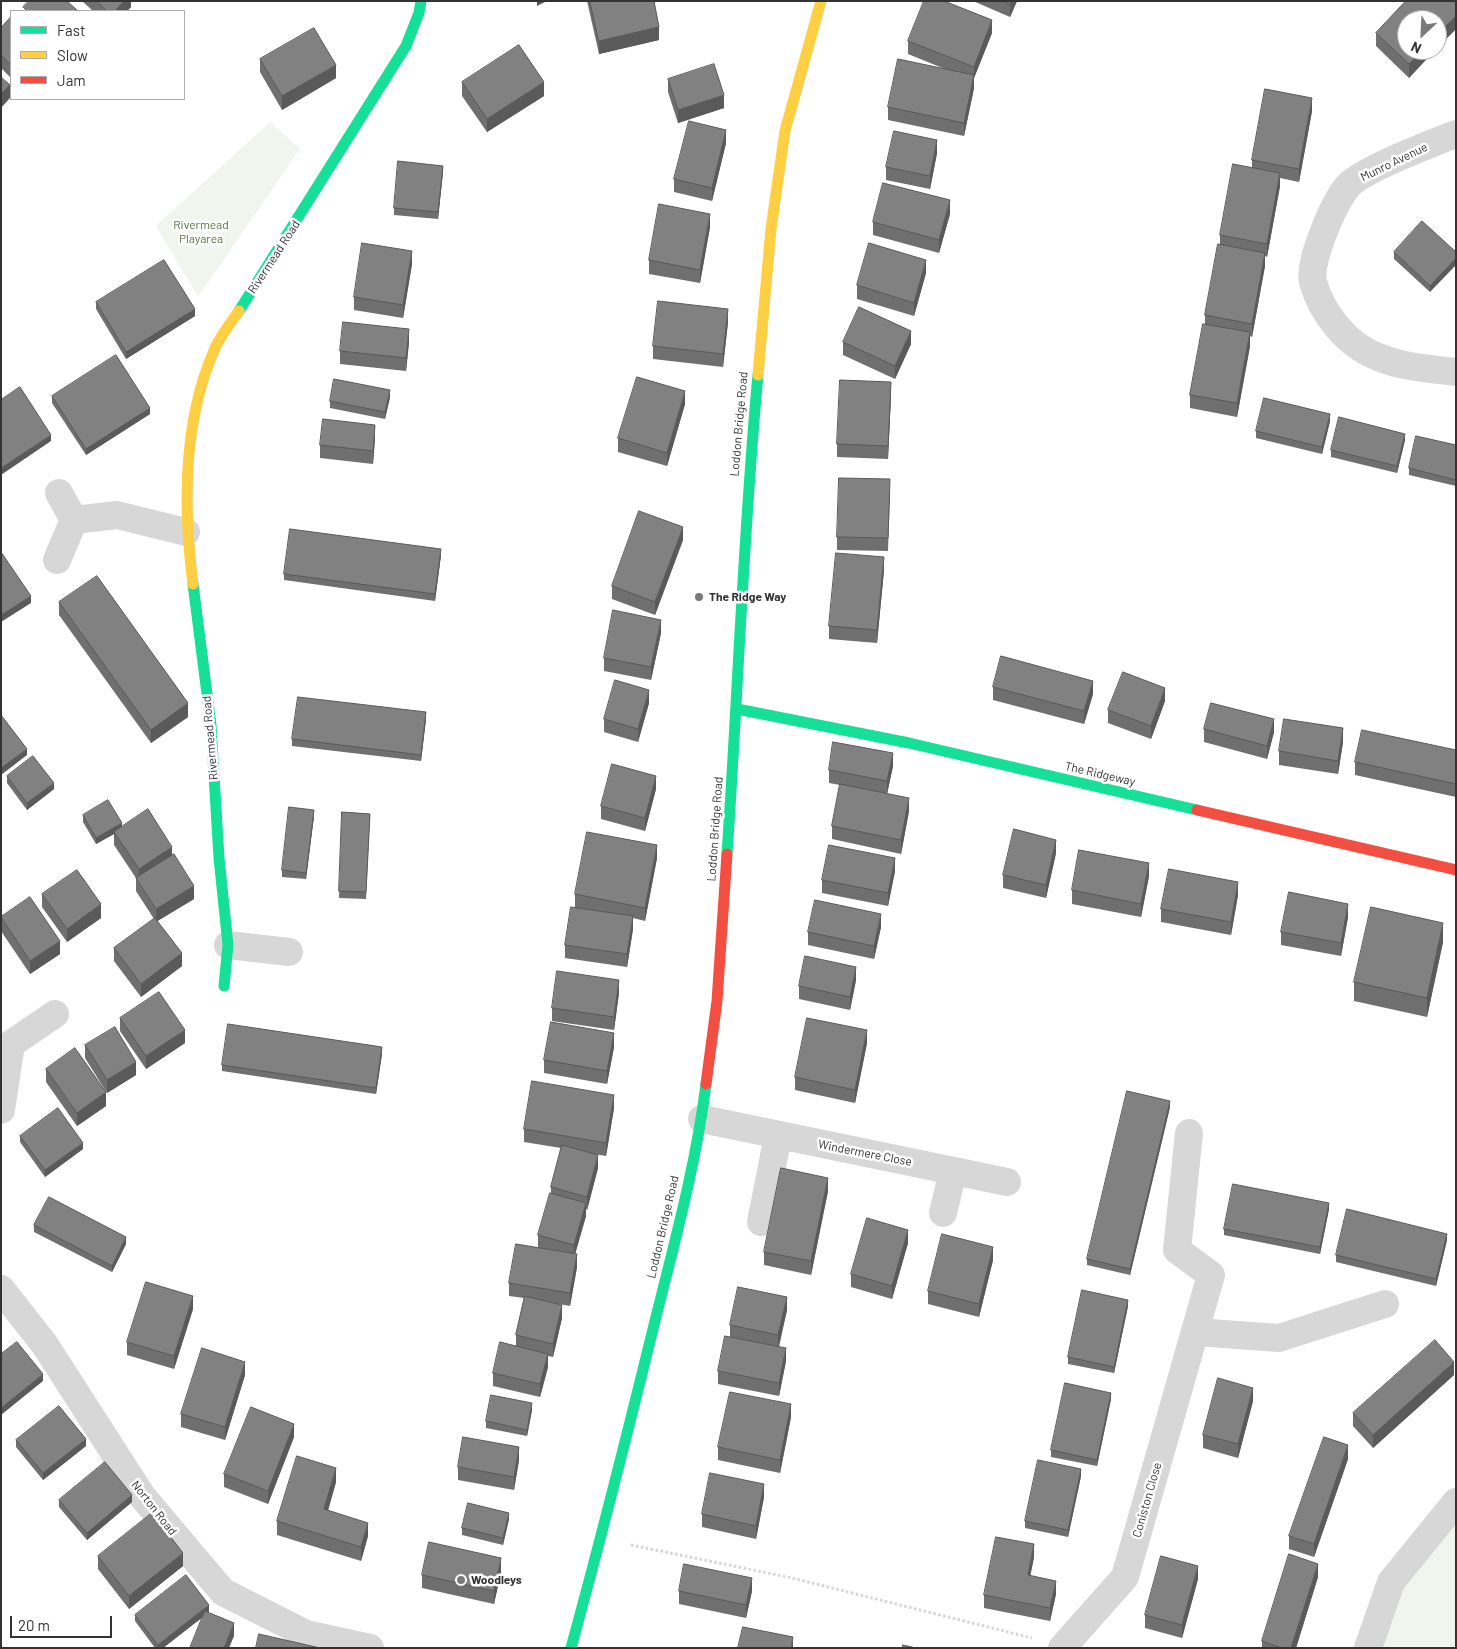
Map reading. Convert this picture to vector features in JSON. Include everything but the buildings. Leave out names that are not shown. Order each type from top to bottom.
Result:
[{"type":"street","name":"Rivermead Road","points":[[224,986],[228,945],[218,858],[211,725],[186,532],[192,418],[216,346],[279,250],[406,46],[419,13],[421,1]]},
{"type":"street","name":"Loddon Bridge Road","points":[[571,1648],[601,1539],[668,1270],[702,1119],[717,1001],[737,709],[748,479],[771,229],[785,131],[821,1]]},
{"type":"street","name":"Munro Avenue","points":[[1456,134],[1397,159],[1348,186],[1334,207],[1324,232],[1316,258],[1313,280],[1333,321],[1347,338],[1363,350],[1378,358],[1398,363],[1456,372]]},
{"type":"street","points":[[59,493],[74,520]]},
{"type":"street","points":[[74,520],[117,515],[186,532]]},
{"type":"street","points":[[57,560],[74,520]]},
{"type":"street","name":"The Ridgeway","points":[[737,709],[909,743],[1456,870]]},
{"type":"street","points":[[228,945],[289,952]]},
{"type":"street","points":[[1,1110],[6,1039],[55,1014]]},
{"type":"street","name":"Windermere Close","points":[[702,1119],[1007,1182]]},
{"type":"street","name":"Coniston Close","points":[[1062,1647],[1125,1577],[1211,1275],[1177,1250],[1189,1133]]},
{"type":"street","points":[[761,1222],[778,1136]]},
{"type":"street","points":[[943,1213],[953,1171]]},
{"type":"street","name":"Norton Road","points":[[1,1289],[45,1345],[142,1496],[223,1592],[306,1634],[370,1648]]},
{"type":"street","points":[[1196,1332],[1279,1338],[1385,1304]]},
{"type":"street","points":[[1368,1648],[1391,1582],[1456,1502]]},
{"type":"path","points":[[601,1539],[792,1578],[1062,1647]]},
{"type":"green space","name":"Rivermead Playarea","points":[[270,122],[300,149],[198,297],[156,226]]},
{"type":"green space","points":[[1456,1502],[1456,1648],[1368,1648],[1391,1582]]},
{"type":"traffic: fast","points":[[239,311],[406,46],[419,13],[421,1]]},
{"type":"traffic: fast","points":[[727,854],[744,555],[758,375]]},
{"type":"traffic: fast","points":[[193,584],[211,725],[219,858],[228,945],[224,986]]},
{"type":"traffic: fast","points":[[737,709],[909,743],[1197,810]]},
{"type":"traffic: fast","points":[[571,1648],[676,1238],[702,1115],[706,1084]]},
{"type":"traffic: slow","points":[[758,375],[771,229],[785,131],[821,1]]},
{"type":"traffic: slow","points":[[193,584],[187,494],[188,463],[197,403],[205,374],[216,346],[239,311]]},
{"type":"traffic: jam","points":[[1197,810],[1456,870]]},
{"type":"traffic: jam","points":[[706,1084],[717,1001],[727,854]]},
{"type":"place","name":"The Ridge Way","points":[[699,597]]},
{"type":"place","name":"Woodleys","points":[[461,1580]]}]
